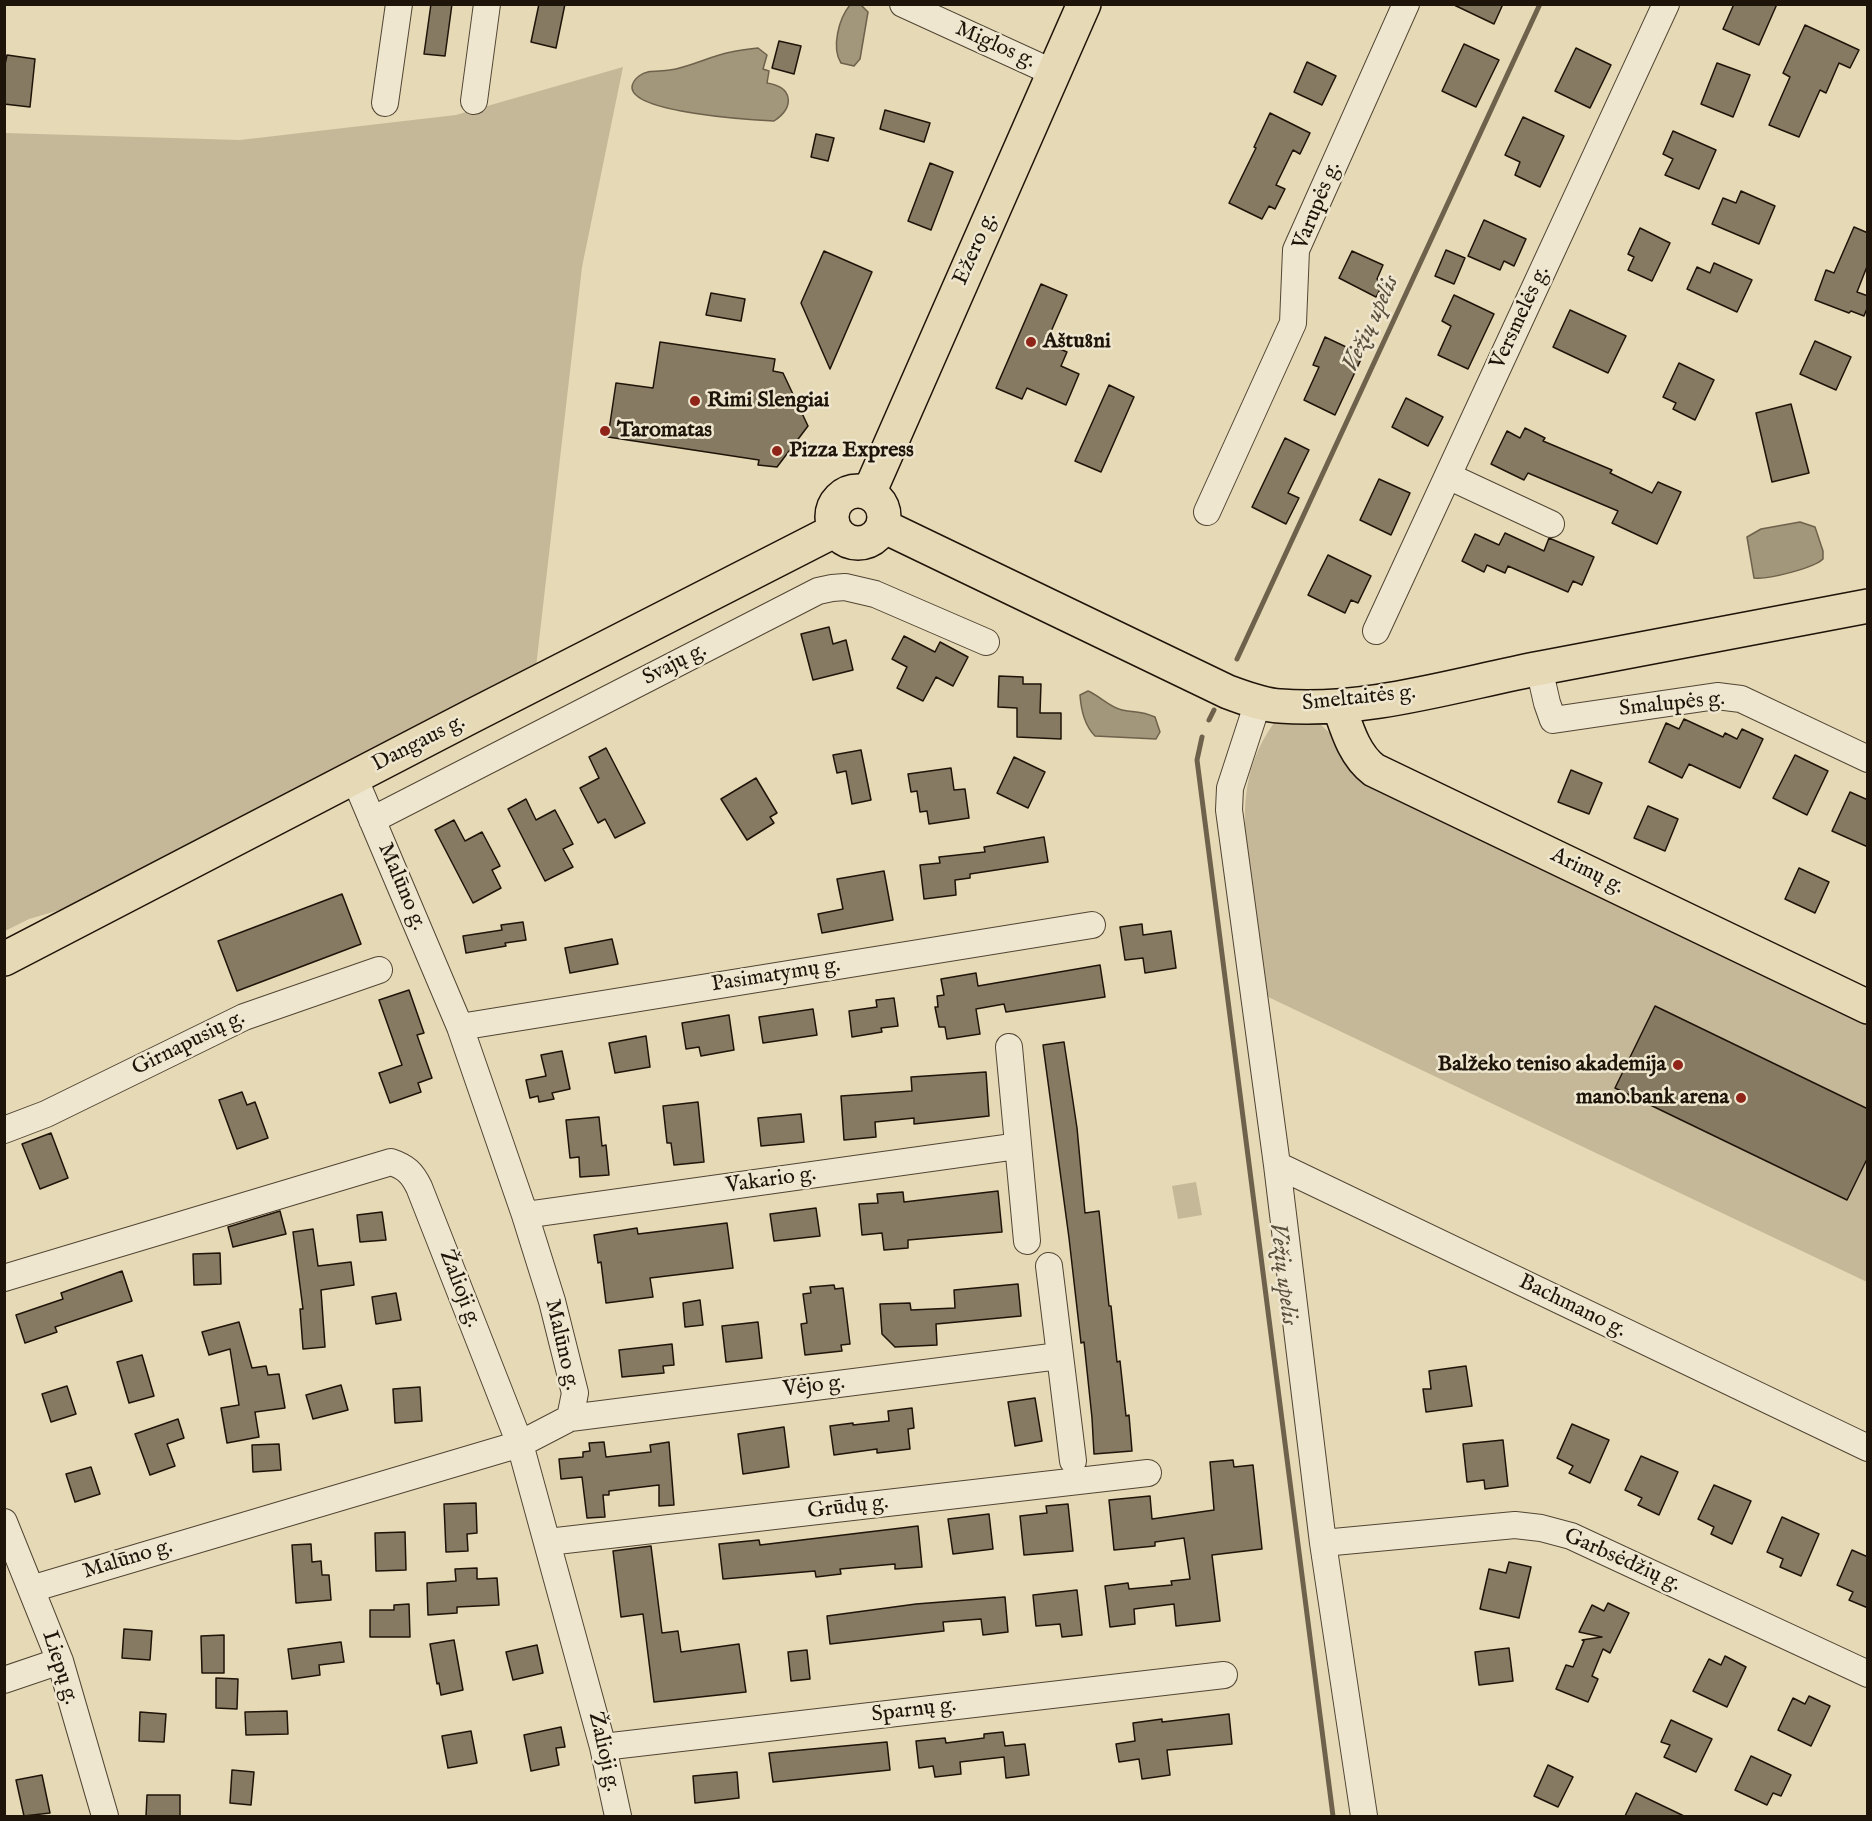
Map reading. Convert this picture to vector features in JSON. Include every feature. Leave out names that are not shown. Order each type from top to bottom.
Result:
[{"type":"main road","name":"Ežero g.","points":[[869,493],[1084,4]]},
{"type":"main road","points":[[850,492],[869,493],[882,507],[883,526],[878,535],[870,541],[860,544],[850,543],[834,531],[831,512],[841,496],[850,492]]},
{"type":"main road","name":"Smeltaitės g.","points":[[883,526],[1228,692],[1258,702],[1280,706],[1339,706],[1377,701],[1868,606]]},
{"type":"main road","name":"Dangaus g.","points":[[4,959],[834,531]]},
{"type":"main road","name":"Arimų g.","points":[[1339,706],[1354,746],[1374,770],[1868,1007]]},
{"type":"street","points":[[385,103],[399,4]]},
{"type":"street","points":[[474,100],[488,4]]},
{"type":"street","name":"Miglos g.","points":[[903,4],[1054,73]]},
{"type":"street","name":"Varupės g.","points":[[1207,512],[1293,323],[1296,250],[1406,4]]},
{"type":"street","name":"Versmelės g.","points":[[1376,631],[1666,4]]},
{"type":"street","points":[[1448,476],[1551,524]]},
{"type":"street","name":"Svajų g.","points":[[372,820],[819,591],[845,587],[875,594],[986,642]]},
{"type":"street","name":"Smalupės g.","points":[[1539,668],[1553,720],[1717,696],[1741,699],[1868,759]]},
{"type":"street","points":[[1258,702],[1230,788],[1229,810],[1277,1165],[1323,1543],[1364,1816]]},
{"type":"street","name":"Malūno g.","points":[[31,1588],[520,1444],[570,1418],[575,1393],[552,1301],[525,1215],[460,1027],[354,777]]},
{"type":"street","name":"Pasimatymų g.","points":[[460,1027],[1092,925]]},
{"type":"street","name":"Girnapusių g.","points":[[4,1130],[46,1114],[244,1017],[379,970]]},
{"type":"street","points":[[1009,1047],[1027,1241]]},
{"type":"street","name":"Vakario g.","points":[[525,1215],[1018,1146]]},
{"type":"street","name":"Žalioji g.","points":[[4,1278],[391,1162],[412,1173],[520,1444],[603,1747],[618,1816]]},
{"type":"street","name":"Bachmano g.","points":[[1277,1165],[1868,1448]]},
{"type":"street","points":[[1049,1266],[1073,1461]]},
{"type":"street","name":"Vėjo g.","points":[[570,1418],[1059,1356]]},
{"type":"street","name":"Grūdų g.","points":[[548,1542],[1148,1473]]},
{"type":"street","name":"Liepų g.","points":[[4,1522],[60,1661],[105,1816]]},
{"type":"street","name":"Garbsėdžių g.","points":[[1323,1543],[1515,1526],[1541,1528],[1571,1536],[1868,1674]]},
{"type":"street","points":[[4,1680],[60,1661]]},
{"type":"street","name":"Sparnų g.","points":[[603,1747],[1224,1675]]},
{"type":"shaded area","points":[[850,5],[861,5],[868,12],[860,59],[854,66],[841,63],[837,49],[840,25]]},
{"type":"shaded area","points":[[758,48],[767,55],[763,69],[769,71],[767,83],[782,89],[788,98],[785,110],[774,121],[720,117],[672,109],[652,104],[638,97],[632,88],[636,79],[646,72],[678,69],[723,54]]},
{"type":"shaded area","points":[[623,67],[582,267],[536,667],[80,904],[29,919],[5,931],[5,133],[240,140],[456,115]]},
{"type":"shaded area","points":[[1800,522],[1815,527],[1823,551],[1823,559],[1790,573],[1754,578],[1747,537],[1761,529]]},
{"type":"shaded area","points":[[1088,691],[1117,709],[1142,712],[1155,717],[1160,732],[1156,739],[1095,736],[1086,722],[1081,706],[1080,695]]},
{"type":"shaded area","points":[[1304,718],[1321,725],[1334,737],[1867,1018],[1867,1282],[1264,995],[1246,844],[1248,781],[1254,760],[1277,719]]},
{"type":"shaded area","points":[[1196,1182],[1202,1215],[1178,1219],[1172,1186]]},
{"type":"building","points":[[431,4],[452,4],[445,56],[424,54]]},
{"type":"building","points":[[539,4],[565,4],[556,48],[531,42]]},
{"type":"building","points":[[1452,4],[1503,4],[1494,24]]},
{"type":"building","points":[[1734,4],[1777,4],[1759,45],[1723,29]]},
{"type":"building","points":[[1805,25],[1859,50],[1850,68],[1839,63],[1826,93],[1820,90],[1799,137],[1769,125],[1790,77],[1783,73]]},
{"type":"building","points":[[779,41],[801,46],[794,74],[772,68]]},
{"type":"building","points":[[1464,44],[1499,60],[1476,107],[1442,91]]},
{"type":"building","points":[[1576,48],[1611,65],[1590,108],[1555,91]]},
{"type":"building","points":[[7,55],[35,59],[30,107],[4,104],[4,69]]},
{"type":"building","points":[[1307,62],[1336,76],[1322,105],[1294,92]]},
{"type":"building","points":[[1717,63],[1750,75],[1733,117],[1701,104]]},
{"type":"building","points":[[885,110],[930,123],[924,142],[880,129]]},
{"type":"building","points":[[1270,113],[1310,133],[1300,154],[1293,150],[1276,185],[1285,189],[1275,209],[1269,206],[1262,219],[1229,203]]},
{"type":"building","points":[[1523,117],[1564,136],[1540,187],[1515,175],[1520,162],[1505,155]]},
{"type":"building","points":[[1673,131],[1716,150],[1699,189],[1665,175],[1673,159],[1663,154]]},
{"type":"building","points":[[816,134],[834,138],[828,161],[811,157]]},
{"type":"building","points":[[930,163],[953,172],[931,230],[908,221]]},
{"type":"building","points":[[1741,191],[1775,206],[1759,244],[1712,224],[1723,198],[1736,203]]},
{"type":"building","points":[[1484,220],[1526,239],[1514,266],[1504,261],[1500,270],[1468,256]]},
{"type":"building","points":[[1854,227],[1868,233],[1868,264],[1857,292],[1868,296],[1868,306],[1864,316],[1851,311],[1849,313],[1815,300],[1826,270],[1834,273]]},
{"type":"building","points":[[1640,228],[1670,243],[1652,281],[1628,270],[1634,257],[1628,254]]},
{"type":"building","points":[[1446,250],[1465,258],[1454,284],[1435,276]]},
{"type":"building","points":[[824,251],[872,272],[830,369],[801,303]]},
{"type":"building","points":[[1352,251],[1383,265],[1377,279],[1384,282],[1376,297],[1339,278]]},
{"type":"building","points":[[1714,263],[1752,280],[1737,312],[1687,289],[1697,267],[1710,273]]},
{"type":"building","name":"Aštu8ni","points":[[1041,284],[1067,295],[1046,343],[1067,352],[1061,366],[1079,374],[1066,405],[1027,388],[1022,399],[996,388]]},
{"type":"building","points":[[711,293],[745,299],[741,321],[706,315]]},
{"type":"building","points":[[1454,295],[1494,314],[1468,369],[1438,355],[1451,326],[1442,321]]},
{"type":"building","points":[[1570,310],[1626,336],[1608,373],[1553,347]]},
{"type":"building","points":[[1325,337],[1363,355],[1335,415],[1304,400],[1319,367],[1313,365]]},
{"type":"building","points":[[1815,341],[1851,357],[1836,390],[1800,374]]},
{"type":"building","name":"Rimi Slengiai","points":[[660,342],[775,359],[773,371],[783,373],[808,426],[777,467],[758,465],[759,460],[608,437],[616,383],[653,388]]},
{"type":"building","points":[[1679,363],[1714,380],[1695,420],[1673,409],[1676,403],[1663,397]]},
{"type":"building","points":[[1109,385],[1134,397],[1101,472],[1075,461]]},
{"type":"building","points":[[1406,398],[1443,417],[1428,446],[1392,427]]},
{"type":"building","points":[[1791,404],[1809,473],[1772,482],[1756,413]]},
{"type":"building","points":[[1525,428],[1545,438],[1543,441],[1612,470],[1610,473],[1652,493],[1658,482],[1681,492],[1657,544],[1612,523],[1618,511],[1528,473],[1524,480],[1491,464],[1507,431],[1520,438]]},
{"type":"building","points":[[1285,438],[1309,450],[1288,493],[1299,498],[1286,524],[1252,507]]},
{"type":"building","points":[[1379,479],[1410,493],[1391,535],[1360,520]]},
{"type":"building","points":[[1505,533],[1544,551],[1549,538],[1594,557],[1582,585],[1573,581],[1568,592],[1508,566],[1505,573],[1487,565],[1484,572],[1462,561],[1475,534],[1499,545]]},
{"type":"building","points":[[1328,555],[1371,576],[1358,603],[1351,600],[1345,613],[1308,595]]},
{"type":"building","points":[[829,627],[833,644],[846,640],[853,670],[813,680],[801,634]]},
{"type":"building","points":[[904,636],[935,652],[940,642],[968,657],[953,686],[936,677],[923,701],[897,688],[907,667],[892,659]]},
{"type":"building","points":[[999,676],[1023,677],[1023,684],[1041,684],[1040,713],[1061,713],[1061,739],[1017,737],[1017,708],[998,707]]},
{"type":"building","points":[[1684,719],[1723,737],[1725,733],[1737,739],[1742,729],[1763,739],[1740,788],[1689,764],[1682,778],[1649,762],[1666,723],[1679,729]]},
{"type":"building","points":[[606,748],[645,823],[615,838],[605,819],[598,823],[580,788],[599,778],[589,757]]},
{"type":"building","points":[[861,750],[871,800],[852,804],[846,771],[837,773],[833,755]]},
{"type":"building","points":[[1795,755],[1828,771],[1807,815],[1773,798]]},
{"type":"building","points":[[1014,757],[1045,772],[1028,808],[997,793]]},
{"type":"building","points":[[951,768],[954,790],[965,789],[969,818],[929,824],[927,811],[920,812],[917,791],[911,792],[908,774]]},
{"type":"building","points":[[1571,770],[1602,783],[1589,814],[1558,802]]},
{"type":"building","points":[[756,778],[777,813],[770,817],[774,823],[747,840],[721,799]]},
{"type":"building","points":[[1850,792],[1868,800],[1868,847],[1832,831]]},
{"type":"building","points":[[526,799],[536,820],[555,810],[573,844],[563,849],[573,867],[545,881],[508,809]]},
{"type":"building","points":[[1648,806],[1678,819],[1665,851],[1634,838]]},
{"type":"building","points":[[454,820],[465,841],[482,832],[500,866],[492,870],[501,888],[473,903],[435,830]]},
{"type":"building","points":[[1044,837],[1048,862],[970,874],[970,878],[955,880],[956,895],[924,899],[920,865],[940,863],[939,857],[985,852],[984,847]]},
{"type":"building","points":[[1799,868],[1829,882],[1815,913],[1785,899]]},
{"type":"building","points":[[884,871],[893,920],[822,933],[818,914],[843,909],[837,879]]},
{"type":"building","points":[[342,894],[361,944],[237,991],[218,941]]},
{"type":"building","points":[[523,922],[526,940],[466,953],[463,936],[502,930],[501,925]]},
{"type":"building","points":[[1142,924],[1143,935],[1171,931],[1176,968],[1145,973],[1143,958],[1125,960],[1120,927]]},
{"type":"building","points":[[612,939],[618,964],[570,973],[565,948]]},
{"type":"building","points":[[1100,965],[1105,997],[1006,1012],[1004,1004],[976,1009],[980,1034],[947,1039],[945,1027],[939,1027],[935,1007],[938,1007],[937,996],[944,995],[941,979],[976,973],[978,986]]},
{"type":"building","points":[[409,990],[424,1033],[417,1035],[432,1078],[418,1083],[421,1092],[390,1103],[379,1073],[402,1065],[379,1000]]},
{"type":"building","points":[[894,998],[898,1026],[881,1028],[882,1032],[852,1037],[849,1011],[877,1007],[876,1000]]},
{"type":"building","name":"mano.bank arena","points":[[1655,1006],[1868,1109],[1868,1157],[1847,1200],[1615,1088]]},
{"type":"building","points":[[813,1009],[817,1035],[763,1043],[759,1017]]},
{"type":"building","points":[[729,1015],[734,1050],[701,1056],[699,1047],[686,1049],[682,1023]]},
{"type":"building","points":[[646,1036],[650,1067],[615,1073],[609,1043]]},
{"type":"building","points":[[1064,1042],[1077,1128],[1085,1213],[1099,1211],[1109,1306],[1111,1306],[1117,1362],[1120,1361],[1126,1416],[1129,1415],[1132,1451],[1094,1454],[1084,1342],[1081,1343],[1043,1045]]},
{"type":"building","points":[[562,1051],[570,1089],[552,1093],[554,1099],[539,1102],[538,1096],[530,1098],[526,1080],[546,1076],[541,1055]]},
{"type":"building","points":[[986,1072],[989,1116],[914,1124],[914,1118],[875,1122],[876,1137],[844,1140],[841,1096],[912,1091],[911,1077]]},
{"type":"building","points":[[242,1092],[247,1105],[255,1102],[268,1138],[237,1149],[219,1100]]},
{"type":"building","points":[[698,1102],[704,1162],[674,1165],[671,1143],[667,1143],[663,1106]]},
{"type":"building","points":[[801,1114],[804,1142],[761,1146],[758,1118]]},
{"type":"building","points":[[599,1117],[602,1146],[606,1145],[609,1175],[580,1177],[579,1157],[570,1158],[566,1120]]},
{"type":"building","points":[[51,1133],[68,1178],[40,1189],[22,1144]]},
{"type":"building","points":[[998,1191],[1002,1232],[908,1240],[908,1248],[884,1250],[882,1233],[862,1235],[859,1204],[878,1203],[877,1194],[903,1192],[904,1202]]},
{"type":"building","points":[[816,1208],[820,1236],[774,1241],[770,1214]]},
{"type":"building","points":[[280,1211],[286,1234],[233,1247],[228,1227]]},
{"type":"building","points":[[382,1212],[386,1240],[360,1242],[357,1215]]},
{"type":"building","points":[[727,1223],[733,1268],[650,1278],[653,1297],[606,1303],[601,1262],[598,1263],[594,1235],[637,1228],[638,1234]]},
{"type":"building","points":[[313,1229],[318,1266],[351,1262],[354,1285],[321,1290],[325,1347],[303,1349],[300,1309],[303,1309],[293,1232]]},
{"type":"building","points":[[220,1253],[221,1284],[194,1285],[193,1254]]},
{"type":"building","points":[[122,1271],[132,1301],[55,1327],[57,1332],[25,1343],[16,1315],[63,1299],[61,1293]]},
{"type":"building","points":[[1018,1284],[1021,1316],[936,1324],[937,1345],[895,1347],[882,1334],[880,1304],[910,1303],[911,1310],[955,1308],[954,1290]]},
{"type":"building","points":[[834,1285],[835,1289],[843,1288],[850,1344],[841,1345],[842,1351],[805,1355],[801,1324],[807,1323],[803,1294],[811,1293],[810,1287]]},
{"type":"building","points":[[396,1293],[401,1320],[376,1324],[372,1297]]},
{"type":"building","points":[[700,1300],[703,1325],[685,1327],[683,1303]]},
{"type":"building","points":[[239,1322],[252,1368],[266,1366],[268,1375],[279,1374],[285,1408],[255,1412],[259,1437],[227,1443],[221,1408],[239,1405],[230,1349],[209,1355],[202,1332]]},
{"type":"building","points":[[758,1322],[762,1358],[726,1362],[722,1326]]},
{"type":"building","points":[[672,1344],[674,1365],[663,1366],[664,1373],[622,1377],[619,1350]]},
{"type":"building","points":[[142,1355],[154,1396],[129,1403],[117,1362]]},
{"type":"building","points":[[1466,1366],[1472,1406],[1426,1412],[1423,1389],[1431,1389],[1429,1371]]},
{"type":"building","points":[[341,1385],[348,1410],[313,1419],[306,1395]]},
{"type":"building","points":[[67,1386],[76,1414],[51,1422],[42,1394]]},
{"type":"building","points":[[420,1387],[422,1421],[395,1423],[393,1389]]},
{"type":"building","points":[[1035,1398],[1042,1441],[1015,1446],[1008,1402]]},
{"type":"building","points":[[912,1408],[914,1428],[908,1429],[910,1449],[877,1453],[877,1449],[834,1455],[830,1426],[889,1421],[888,1411]]},
{"type":"building","points":[[178,1419],[184,1438],[167,1444],[175,1466],[150,1475],[135,1434]]},
{"type":"building","points":[[1572,1424],[1609,1440],[1590,1483],[1569,1473],[1573,1466],[1557,1458]]},
{"type":"building","points":[[784,1427],[789,1467],[743,1474],[738,1434]]},
{"type":"building","points":[[1503,1440],[1508,1486],[1485,1489],[1484,1480],[1467,1482],[1463,1444]]},
{"type":"building","points":[[604,1442],[606,1457],[651,1452],[650,1445],[669,1442],[674,1505],[659,1506],[659,1485],[609,1491],[609,1495],[603,1495],[605,1517],[587,1518],[582,1477],[561,1479],[559,1459],[583,1457],[583,1452],[590,1451],[589,1443]]},
{"type":"building","points":[[279,1444],[281,1470],[253,1472],[252,1445]]},
{"type":"building","points":[[1641,1456],[1678,1472],[1659,1515],[1638,1505],[1642,1498],[1625,1490]]},
{"type":"building","points":[[1233,1460],[1234,1467],[1253,1465],[1262,1549],[1212,1555],[1220,1621],[1176,1626],[1174,1604],[1134,1609],[1135,1624],[1110,1627],[1105,1586],[1128,1583],[1129,1589],[1172,1585],[1171,1581],[1190,1579],[1184,1538],[1155,1542],[1155,1546],[1114,1550],[1109,1500],[1150,1496],[1152,1519],[1214,1510],[1210,1462]]},
{"type":"building","points":[[91,1467],[100,1494],[75,1502],[66,1474]]},
{"type":"building","points":[[1714,1485],[1751,1501],[1732,1544],[1711,1534],[1714,1527],[1698,1519]]},
{"type":"building","points":[[476,1503],[477,1533],[467,1534],[468,1551],[446,1552],[444,1504]]},
{"type":"building","points":[[1068,1504],[1073,1551],[1024,1555],[1020,1516],[1047,1513],[1046,1506]]},
{"type":"building","points":[[989,1514],[993,1549],[953,1554],[948,1519]]},
{"type":"building","points":[[1782,1517],[1819,1534],[1801,1576],[1780,1567],[1783,1559],[1767,1552]]},
{"type":"building","points":[[918,1526],[922,1567],[895,1569],[895,1564],[840,1569],[841,1574],[816,1577],[815,1571],[723,1579],[719,1544],[759,1540],[760,1545]]},
{"type":"building","points":[[405,1532],[406,1570],[376,1571],[375,1533]]},
{"type":"building","points":[[311,1544],[312,1562],[321,1561],[322,1575],[329,1575],[331,1600],[296,1603],[292,1545]]},
{"type":"building","points":[[651,1546],[662,1633],[678,1631],[681,1652],[739,1644],[746,1692],[654,1702],[643,1614],[621,1617],[613,1551]]},
{"type":"building","points":[[1852,1550],[1868,1557],[1868,1608],[1849,1600],[1853,1592],[1837,1585]]},
{"type":"building","points":[[1509,1562],[1531,1567],[1519,1618],[1480,1609],[1489,1569],[1506,1573]]},
{"type":"building","points":[[477,1568],[477,1579],[497,1578],[499,1605],[457,1607],[457,1613],[428,1615],[427,1583],[456,1581],[455,1569]]},
{"type":"building","points":[[1077,1590],[1082,1635],[1062,1637],[1060,1624],[1036,1626],[1033,1595]]},
{"type":"building","points":[[1005,1597],[1008,1632],[983,1635],[981,1619],[943,1622],[944,1631],[830,1644],[827,1616],[916,1604]]},
{"type":"building","points":[[1608,1603],[1629,1613],[1610,1653],[1603,1649],[1592,1676],[1598,1679],[1588,1702],[1556,1689],[1566,1665],[1573,1667],[1584,1641],[1582,1640],[1602,1637],[1579,1632],[1592,1605],[1604,1611]]},
{"type":"building","points":[[409,1604],[410,1637],[370,1637],[370,1610],[394,1610],[394,1605]]},
{"type":"building","points":[[124,1629],[152,1631],[150,1660],[122,1658]]},
{"type":"building","points":[[224,1635],[224,1673],[202,1673],[201,1636]]},
{"type":"building","points":[[454,1640],[463,1690],[441,1695],[430,1644]]},
{"type":"building","points":[[341,1642],[344,1662],[319,1665],[320,1675],[292,1679],[288,1649]]},
{"type":"building","points":[[537,1645],[543,1673],[513,1680],[506,1652]]},
{"type":"building","points":[[1509,1648],[1513,1681],[1479,1685],[1475,1652]]},
{"type":"building","points":[[807,1650],[810,1679],[791,1681],[788,1652]]},
{"type":"building","points":[[1725,1656],[1746,1667],[1727,1707],[1693,1691],[1709,1659],[1721,1665]]},
{"type":"building","points":[[216,1678],[238,1679],[237,1709],[216,1708]]},
{"type":"building","points":[[1809,1696],[1830,1706],[1811,1746],[1778,1730],[1793,1698],[1805,1704]]},
{"type":"building","points":[[287,1711],[288,1734],[246,1735],[245,1712]]},
{"type":"building","points":[[140,1712],[166,1714],[164,1742],[139,1741]]},
{"type":"building","points":[[1229,1714],[1232,1744],[1167,1750],[1170,1775],[1142,1779],[1139,1759],[1119,1762],[1116,1744],[1135,1741],[1133,1723]]},
{"type":"building","points":[[1671,1720],[1712,1739],[1696,1772],[1664,1757],[1670,1745],[1661,1742]]},
{"type":"building","points":[[561,1727],[565,1747],[556,1748],[559,1765],[531,1771],[524,1735]]},
{"type":"building","points":[[471,1731],[477,1763],[448,1768],[442,1736]]},
{"type":"building","points":[[1003,1732],[1005,1746],[1025,1744],[1029,1775],[1006,1778],[1004,1757],[960,1762],[961,1774],[935,1777],[933,1766],[919,1768],[916,1741],[945,1738],[946,1743],[984,1738],[984,1734]]},
{"type":"building","points":[[887,1742],[890,1770],[773,1782],[769,1753]]},
{"type":"building","points":[[1751,1756],[1791,1775],[1781,1796],[1773,1793],[1767,1805],[1735,1790]]},
{"type":"building","points":[[1548,1765],[1573,1777],[1558,1807],[1534,1796]]},
{"type":"building","points":[[232,1770],[254,1772],[251,1805],[230,1803]]},
{"type":"building","points":[[737,1772],[739,1798],[695,1803],[693,1776]]},
{"type":"building","points":[[42,1775],[50,1813],[24,1816],[16,1780]]},
{"type":"building","points":[[1636,1793],[1684,1816],[1625,1816]]},
{"type":"building","points":[[147,1795],[180,1795],[180,1816],[146,1816]]},
{"type":"waterway","name":"Vėžių upelis","points":[[1237,659],[1540,4]]},
{"type":"waterway","name":"Vėžių upelis","points":[[1209,720],[1214,710]]},
{"type":"waterway","name":"Vėžių upelis","points":[[1202,737],[1197,760],[1333,1816]]},
{"type":"place","name":"Aštu8ni","points":[[1031,342]]},
{"type":"place","name":"Rimi Slengiai","points":[[695,401]]},
{"type":"place","name":"Taromatas","points":[[605,431]]},
{"type":"place","name":"Pizza Express","points":[[777,451]]},
{"type":"place","name":"Balžeko teniso akademija","points":[[1678,1065]]},
{"type":"place","name":"mano.bank arena","points":[[1741,1098]]}]
